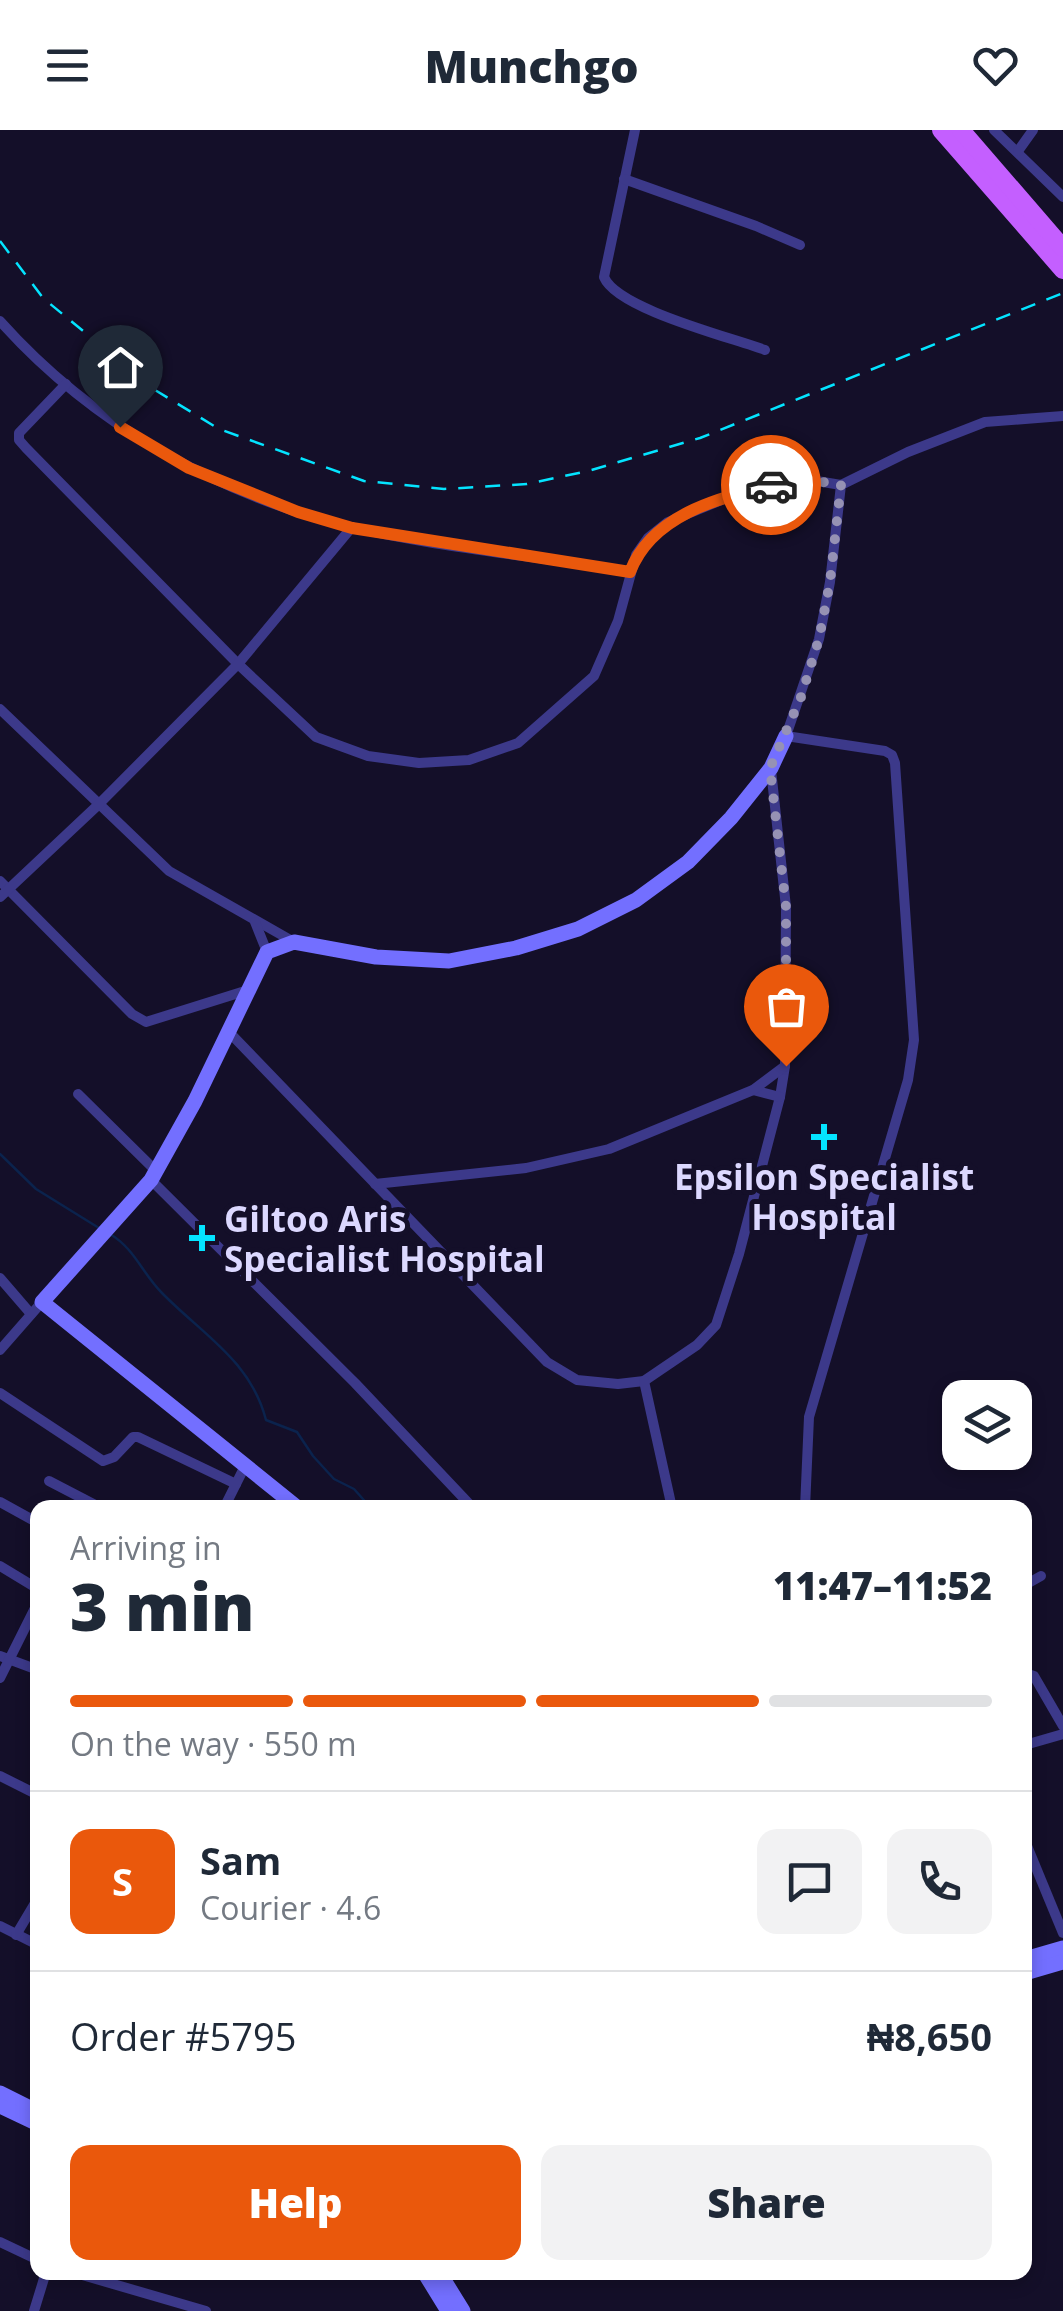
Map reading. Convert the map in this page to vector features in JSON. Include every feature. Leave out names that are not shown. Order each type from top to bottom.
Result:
[{"type":"main road","points":[[941,130],[1063,270]]},
{"type":"main road","points":[[961,130],[1063,248]]},
{"type":"street","points":[[635,130],[604,277],[612,291],[646,309],[765,350]]},
{"type":"street","points":[[994,130],[1063,197]]},
{"type":"street","points":[[1018,151],[1033,130]]},
{"type":"street","points":[[624,179],[756,226],[800,246]]},
{"type":"street","points":[[1,324],[120,427],[189,468],[298,512],[352,528],[630,572]]},
{"type":"street","points":[[66,384],[19,433],[19,440],[238,664],[316,737],[368,756],[419,763],[470,760],[518,742],[594,676],[618,621],[636,554],[668,522],[742,492],[799,478],[841,485],[908,452],[985,422],[1063,416]]},
{"type":"street","points":[[0,709],[168,871],[294,942],[376,957],[449,961],[516,948],[578,929],[636,900],[688,862],[731,818],[770,768],[786,736],[819,639],[841,485]]},
{"type":"street","points":[[246,991],[146,1022],[132,1014],[3,889],[98,805],[238,664],[352,528]]},
{"type":"street","points":[[786,736],[884,752],[892,755],[896,763],[914,1025],[908,1080],[809,1417],[805,1500]]},
{"type":"street","points":[[228,1031],[547,1362],[577,1380],[644,1382],[697,1345],[716,1326],[780,1097],[786,1066],[786,907],[770,768]]},
{"type":"street","points":[[255,921],[267,952]]},
{"type":"street","points":[[0,1350],[154,1175],[195,1102],[267,952],[294,942]]},
{"type":"street","points":[[212,1003],[236,1012]]},
{"type":"street","points":[[375,1184],[526,1168],[609,1148],[754,1090],[786,1066]]},
{"type":"street","points":[[754,1090],[780,1097]]},
{"type":"street","points":[[78,1094],[465,1500]]},
{"type":"street","points":[[0,1278],[289,1500]]},
{"type":"street","points":[[644,1382],[670,1500]]},
{"type":"street","points":[[0,1392],[103,1461],[138,1437],[236,1484]]},
{"type":"street","points":[[228,1500],[246,1464]]},
{"type":"street","points":[[49,1481],[86,1500]]},
{"type":"street","points":[[0,1502],[30,1519]]},
{"type":"street","points":[[0,1566],[30,1584]]},
{"type":"street","points":[[1032,1581],[1040,1576]]},
{"type":"street","points":[[0,1678],[5,1659],[30,1616]]},
{"type":"street","points":[[5,1659],[30,1667]]},
{"type":"street","points":[[1032,1675],[1063,1726]]},
{"type":"street","points":[[1032,1743],[1063,1734]]},
{"type":"street","points":[[0,1776],[30,1792]]},
{"type":"street","points":[[1032,1858],[1063,1934]]},
{"type":"street","points":[[16,1935],[30,1911]]},
{"type":"street","points":[[0,1926],[30,1941]]},
{"type":"street","points":[[1032,1957],[1063,1948]]},
{"type":"street","points":[[1032,1971],[1063,1962]]},
{"type":"street","points":[[0,2093],[30,2109]]},
{"type":"street","points":[[0,2106],[30,2111]]},
{"type":"street","points":[[0,2242],[30,2256]]},
{"type":"street","points":[[34,2311],[44,2280]]},
{"type":"street","points":[[99,2280],[206,2311]]},
{"type":"street","points":[[429,2280],[448,2311]]},
{"type":"street","points":[[444,2280],[463,2311]]},
{"type":"waterway","points":[[0,1154],[36,1189],[99,1228]]},
{"type":"waterway","points":[[110,1234],[126,1247],[162,1293],[237,1365],[259,1399],[266,1420],[297,1432],[334,1479],[354,1489],[364,1500]]},
{"type":"railway","points":[[0,241],[43,298],[155,390],[219,429],[364,481],[444,489],[527,484],[588,471],[700,438],[1063,293]]},
{"type":"way so far","points":[[771,485],[799,478],[841,485],[819,639],[801,697],[770,768],[786,907],[786,1066]]},
{"type":"place","name":"Epsilon Specialist Hospital","points":[[824,1137]]},
{"type":"place","name":"Giltoo Aris Specialist Hospital","points":[[202,1238]]},
{"type":"route","points":[[120,427],[189,468],[298,512],[352,528],[630,572],[636,554],[648,538],[668,522],[742,492],[771,485]]}]
